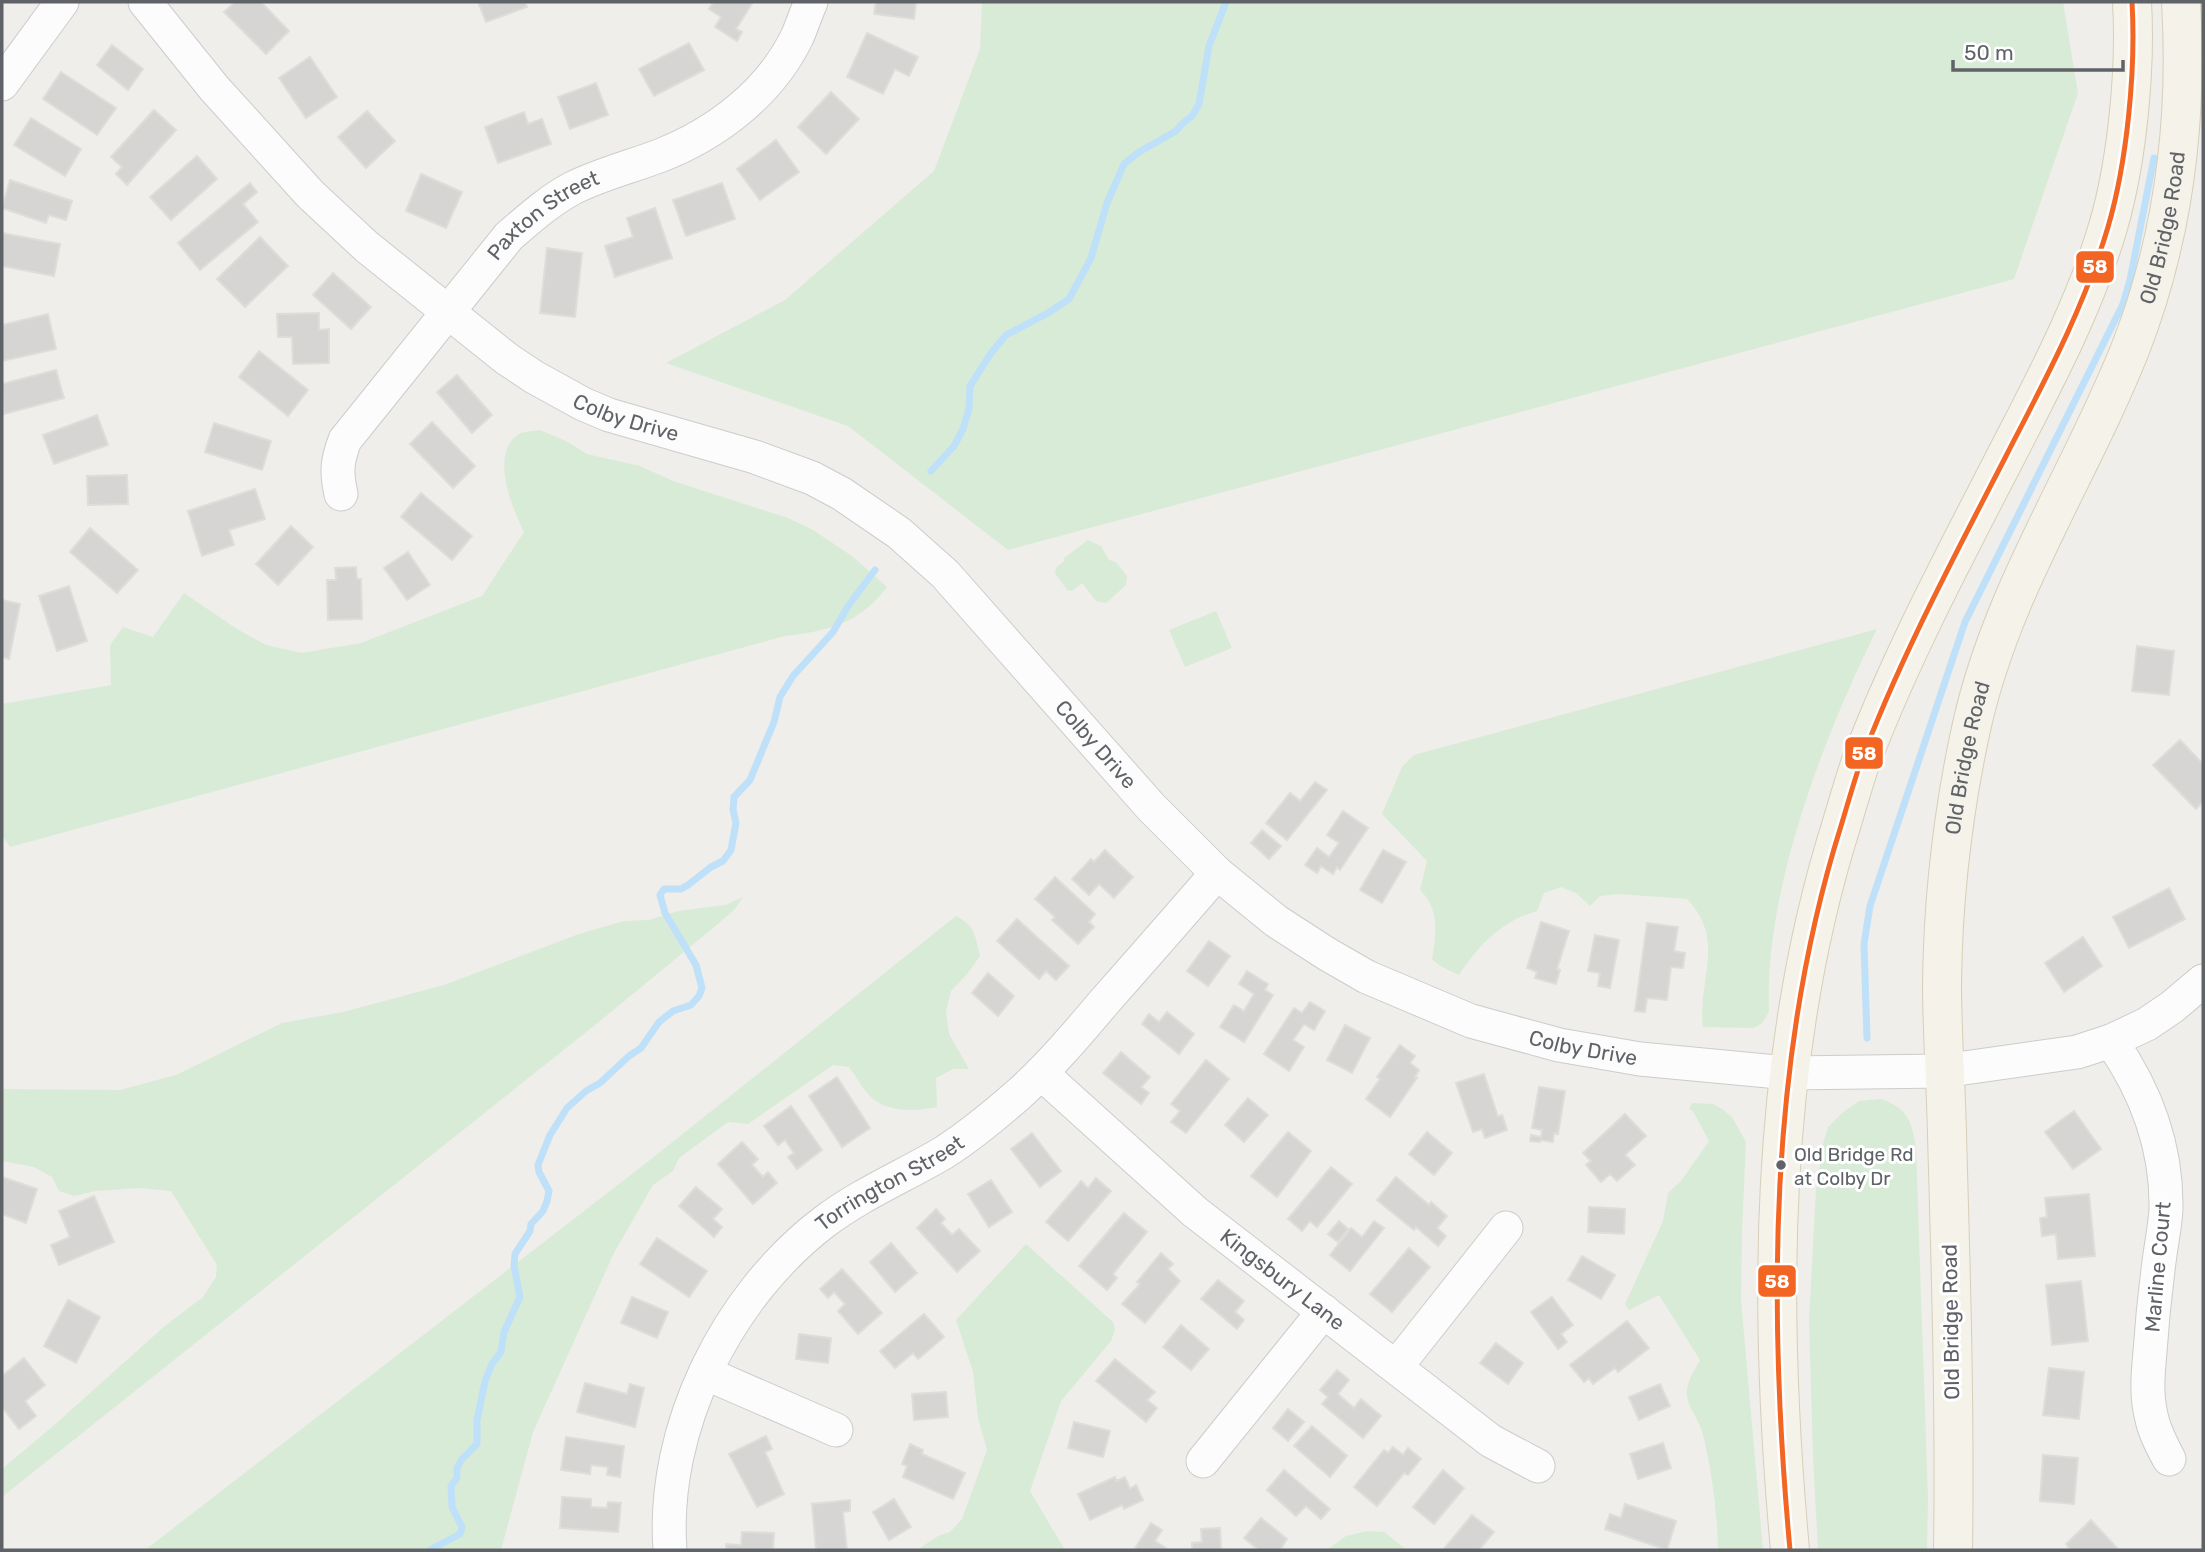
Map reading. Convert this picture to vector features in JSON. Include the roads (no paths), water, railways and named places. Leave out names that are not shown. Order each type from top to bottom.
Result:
[{"type":"main road","points":[[1790,1550],[1779,1357],[1778,1273],[1788,1073],[1813,928],[1829,863],[1859,766],[1924,620],[2058,356],[2108,228],[2116,197],[2132,71],[2132,2]]},
{"type":"main road","name":"Old Bridge Road","points":[[1953,1550],[1954,1433],[1942,980],[1947,890],[1956,806],[1971,726],[2008,610],[2131,346],[2166,235],[2177,172],[2181,124],[2183,44],[2180,2]]},
{"type":"street","points":[[2,84],[62,2]]},
{"type":"street","name":"Colby Drive","points":[[145,2],[214,88],[295,178],[367,247],[448,313],[507,359],[583,404],[628,421],[755,457],[812,478],[842,494],[899,533],[945,574],[1150,807],[1217,873],[1276,921],[1327,954],[1379,982],[1471,1021],[1514,1034],[1597,1052],[1788,1073],[1943,1071],[2077,1052],[2111,1041],[2155,1018],[2203,981]]},
{"type":"street","name":"Paxton Street","points":[[341,494],[337,476],[338,457],[345,440],[509,236],[539,210],[571,189],[607,172],[657,157],[691,143],[727,120],[755,96],[783,62],[811,2]]},
{"type":"street","name":"Torrington Street","points":[[670,1550],[671,1486],[687,1419],[705,1373],[747,1301],[775,1267],[806,1236],[843,1209],[933,1159],[969,1135],[1041,1073],[1217,873]]},
{"type":"street","name":"Marline Court","points":[[2111,1041],[2142,1091],[2157,1132],[2164,1168],[2166,1210],[2153,1311],[2147,1395],[2151,1418],[2169,1459]]},
{"type":"street","name":"Kingsbury Lane","points":[[1041,1073],[1195,1212],[1491,1441],[1538,1466]]},
{"type":"street","points":[[1396,1367],[1506,1228]]},
{"type":"street","points":[[1203,1461],[1324,1311]]},
{"type":"street","points":[[705,1373],[836,1430]]},
{"type":"waterway","points":[[931,471],[954,446],[963,429],[969,409],[970,386],[991,353],[1006,335],[1069,299],[1091,258],[1107,203],[1124,164],[1176,131],[1192,116],[1199,104],[1209,46],[1226,2]]},
{"type":"waterway","points":[[1867,1038],[1864,944],[1870,906],[1965,622],[2123,304],[2154,158]]},
{"type":"waterway","points":[[430,1550],[460,1534],[462,1527],[452,1507],[451,1486],[457,1478],[457,1468],[462,1459],[477,1444],[477,1420],[485,1381],[501,1352],[504,1332],[520,1297],[514,1266],[515,1254],[547,1201],[549,1191],[538,1165],[550,1135],[567,1108],[641,1048],[659,1022],[673,1011],[691,1005],[699,996],[702,988],[696,965],[665,913],[660,895],[664,889],[681,889],[688,885],[723,861],[731,850],[736,823],[734,797],[750,780],[774,722],[780,697],[793,676],[833,632],[848,606],[875,570]]},
{"type":"place","name":"Old Bridge Rd at Colby Dr","points":[[1781,1165]]}]
